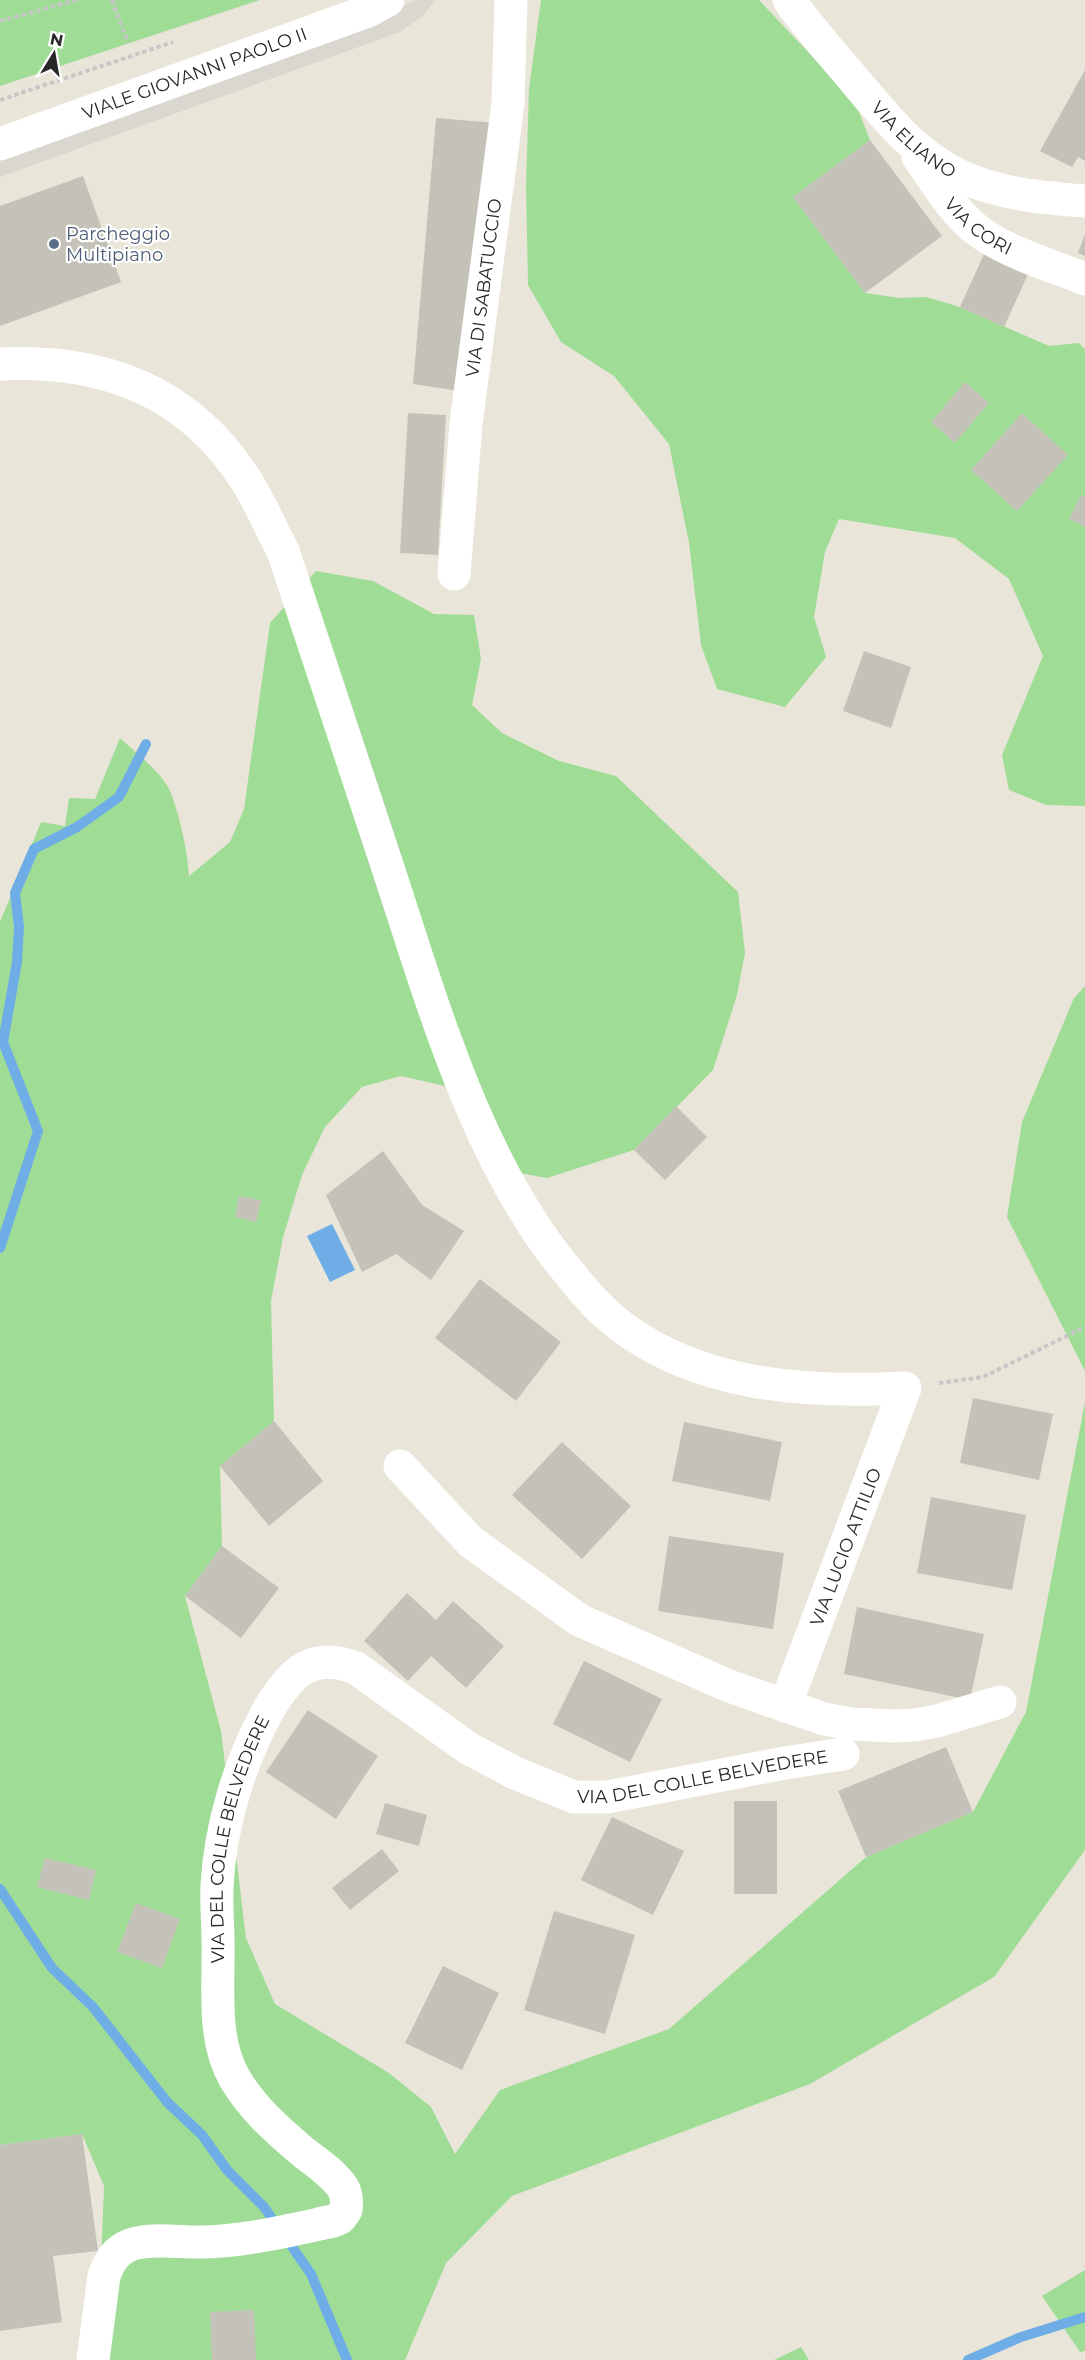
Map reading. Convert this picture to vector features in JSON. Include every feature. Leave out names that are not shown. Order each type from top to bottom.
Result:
[{"type":"street","name":"VIALE GIOVANNI PAOLO II","points":[[0,144],[368,11],[388,0]]},
{"type":"street","name":"VIA DI SABATUCCIO","points":[[454,574],[466,424],[508,103],[511,0]]},
{"type":"street","name":"VIA ELIANO","points":[[789,0],[806,24],[902,136],[925,156],[971,181],[1029,196],[1085,201]]},
{"type":"street","name":"VIA CORI","points":[[902,136],[953,206],[971,225],[1006,247],[1085,279]]},
{"type":"street","points":[[0,364],[40,363],[80,368],[113,375],[147,388],[170,401],[191,417],[210,435],[247,482],[283,552],[455,1064],[497,1160],[527,1215],[559,1262],[581,1288],[617,1323],[641,1339],[681,1360],[726,1375],[767,1384],[819,1390],[905,1388]]},
{"type":"street","name":"VIA LUCIO ATTILIO","points":[[785,1706],[905,1388]]},
{"type":"street","points":[[400,1466],[471,1542],[579,1620],[729,1686],[831,1721],[893,1726],[937,1721],[1000,1702]]},
{"type":"street","name":"VIA DEL COLLE BELVEDERE","points":[[93,2360],[104,2276],[108,2264],[120,2251],[138,2242],[204,2242],[306,2227],[340,2218],[346,2210],[346,2193],[329,2172],[270,2123],[235,2079],[226,2059],[221,2039],[218,2011],[217,1886],[227,1822],[236,1789],[261,1724],[275,1700],[296,1674],[305,1667],[324,1661],[335,1661],[356,1668],[468,1748],[515,1773],[574,1797],[607,1797],[843,1754]]},
{"type":"path","points":[[0,21],[76,0]]},
{"type":"path","points":[[112,0],[128,43]]},
{"type":"path","points":[[0,100],[175,41]]},
{"type":"path","points":[[905,1388],[983,1377],[1085,1327]]},
{"type":"green space","points":[[0,0],[260,0],[0,86]]},
{"type":"green space","points":[[541,0],[759,0],[824,69],[859,112],[870,140],[793,197],[865,293],[900,298],[926,297],[960,307],[1049,346],[1079,343],[1085,349],[1085,806],[1046,805],[1009,790],[1002,755],[1043,656],[1009,579],[955,538],[839,519],[825,552],[814,617],[826,657],[785,707],[717,689],[701,645],[689,543],[669,444],[614,376],[561,342],[528,285],[526,184],[529,89]]},
{"type":"green space","points":[[316,571],[373,581],[434,614],[474,615],[481,659],[472,705],[502,733],[559,761],[616,776],[738,892],[745,953],[737,995],[713,1070],[634,1150],[547,1178],[492,1168],[445,1086],[401,1076],[362,1087],[325,1127],[302,1175],[283,1237],[271,1301],[274,1421],[220,1466],[222,1546],[185,1596],[221,1731],[246,1938],[275,2004],[389,2073],[431,2107],[455,2154],[500,2090],[669,2029],[866,1857],[973,1812],[1026,1712],[1085,1402],[1085,1850],[994,1977],[810,2084],[512,2196],[446,2263],[405,2360],[89,2360],[101,2263],[104,2186],[82,2134],[0,2145],[0,922],[41,822],[65,826],[69,798],[95,799],[120,738],[153,769],[169,789],[182,832],[189,876],[230,842],[244,809],[270,623]]},
{"type":"green space","points":[[1085,986],[1085,1371],[1007,1217],[1022,1122],[1074,998]]},
{"type":"green space","points":[[1085,2270],[1085,2351],[1080,2352],[1042,2296]]},
{"type":"green space","points":[[801,2347],[809,2360],[774,2360]]},
{"type":"shaded area","points":[[414,0],[436,0],[422,16],[400,32],[0,177],[0,155],[389,15]]},
{"type":"water","points":[[332,1224],[355,1270],[330,1282],[307,1236]]},
{"type":"building","points":[[1085,70],[1085,161],[1078,157],[1072,167],[1040,151]]},
{"type":"building","points":[[436,118],[497,123],[466,392],[413,384]]},
{"type":"building","points":[[870,140],[942,236],[865,293],[793,197]]},
{"type":"building","name":"Parcheggio Multipiano","points":[[83,176],[121,282],[0,326],[0,206]]},
{"type":"building","points":[[1085,234],[1085,256],[1078,253]]},
{"type":"building","points":[[984,254],[1028,274],[1004,327],[960,307]]},
{"type":"building","points":[[965,382],[989,403],[955,443],[931,422]]},
{"type":"building","points":[[408,413],[446,415],[438,555],[400,553]]},
{"type":"building","points":[[1022,413],[1068,455],[1017,511],[971,470]]},
{"type":"building","points":[[1081,495],[1085,497],[1085,527],[1069,519]]},
{"type":"building","points":[[864,651],[911,667],[891,728],[843,711]]},
{"type":"building","points":[[676,1106],[707,1137],[665,1180],[634,1150]]},
{"type":"building","points":[[383,1151],[422,1205],[464,1231],[431,1280],[396,1254],[362,1272],[326,1195]]},
{"type":"building","points":[[239,1196],[261,1200],[256,1222],[235,1217]]},
{"type":"building","points":[[480,1279],[561,1342],[516,1401],[435,1338]]},
{"type":"building","points":[[973,1398],[1053,1414],[1039,1480],[960,1463]]},
{"type":"building","points":[[274,1421],[323,1481],[269,1526],[220,1466]]},
{"type":"building","points":[[684,1422],[782,1442],[770,1501],[672,1481]]},
{"type":"building","points":[[562,1442],[631,1506],[582,1559],[512,1495]]},
{"type":"building","points":[[931,1497],[1026,1515],[1012,1590],[917,1573]]},
{"type":"building","points":[[669,1536],[784,1553],[773,1629],[658,1611]]},
{"type":"building","points":[[222,1546],[279,1588],[241,1638],[185,1596]]},
{"type":"building","points":[[407,1593],[436,1620],[453,1601],[504,1646],[466,1688],[431,1656],[408,1681],[364,1641]]},
{"type":"building","points":[[857,1607],[984,1634],[970,1700],[844,1674]]},
{"type":"building","points":[[584,1661],[662,1699],[630,1762],[553,1724]]},
{"type":"building","points":[[308,1710],[378,1756],[336,1819],[266,1772]]},
{"type":"building","points":[[946,1747],[973,1812],[866,1857],[838,1791]]},
{"type":"building","points":[[734,1801],[777,1801],[777,1894],[734,1894]]},
{"type":"building","points":[[385,1803],[427,1815],[419,1846],[376,1834]]},
{"type":"building","points":[[612,1817],[684,1851],[653,1915],[581,1880]]},
{"type":"building","points":[[382,1849],[399,1871],[350,1910],[332,1888]]},
{"type":"building","points":[[45,1858],[96,1870],[89,1900],[37,1887]]},
{"type":"building","points":[[136,1903],[180,1919],[162,1968],[117,1952]]},
{"type":"building","points":[[554,1911],[635,1935],[605,2034],[524,2010]]},
{"type":"building","points":[[443,1966],[499,1993],[462,2070],[405,2043]]},
{"type":"building","points":[[82,2134],[98,2251],[53,2256],[62,2322],[0,2331],[0,2145]]},
{"type":"building","points":[[254,2310],[256,2360],[212,2360],[210,2312]]},
{"type":"waterway","points":[[0,1248],[38,1131],[3,1042],[17,962],[19,927],[15,893],[34,849],[77,827],[119,797],[146,744]]},
{"type":"waterway","points":[[0,1889],[52,1968],[93,2007],[167,2102],[202,2135],[227,2170],[264,2207],[311,2274],[347,2360]]},
{"type":"waterway","points":[[968,2360],[1021,2337],[1085,2317]]},
{"type":"place","name":"Parcheggio Multipiano","points":[[54,244]]}]
